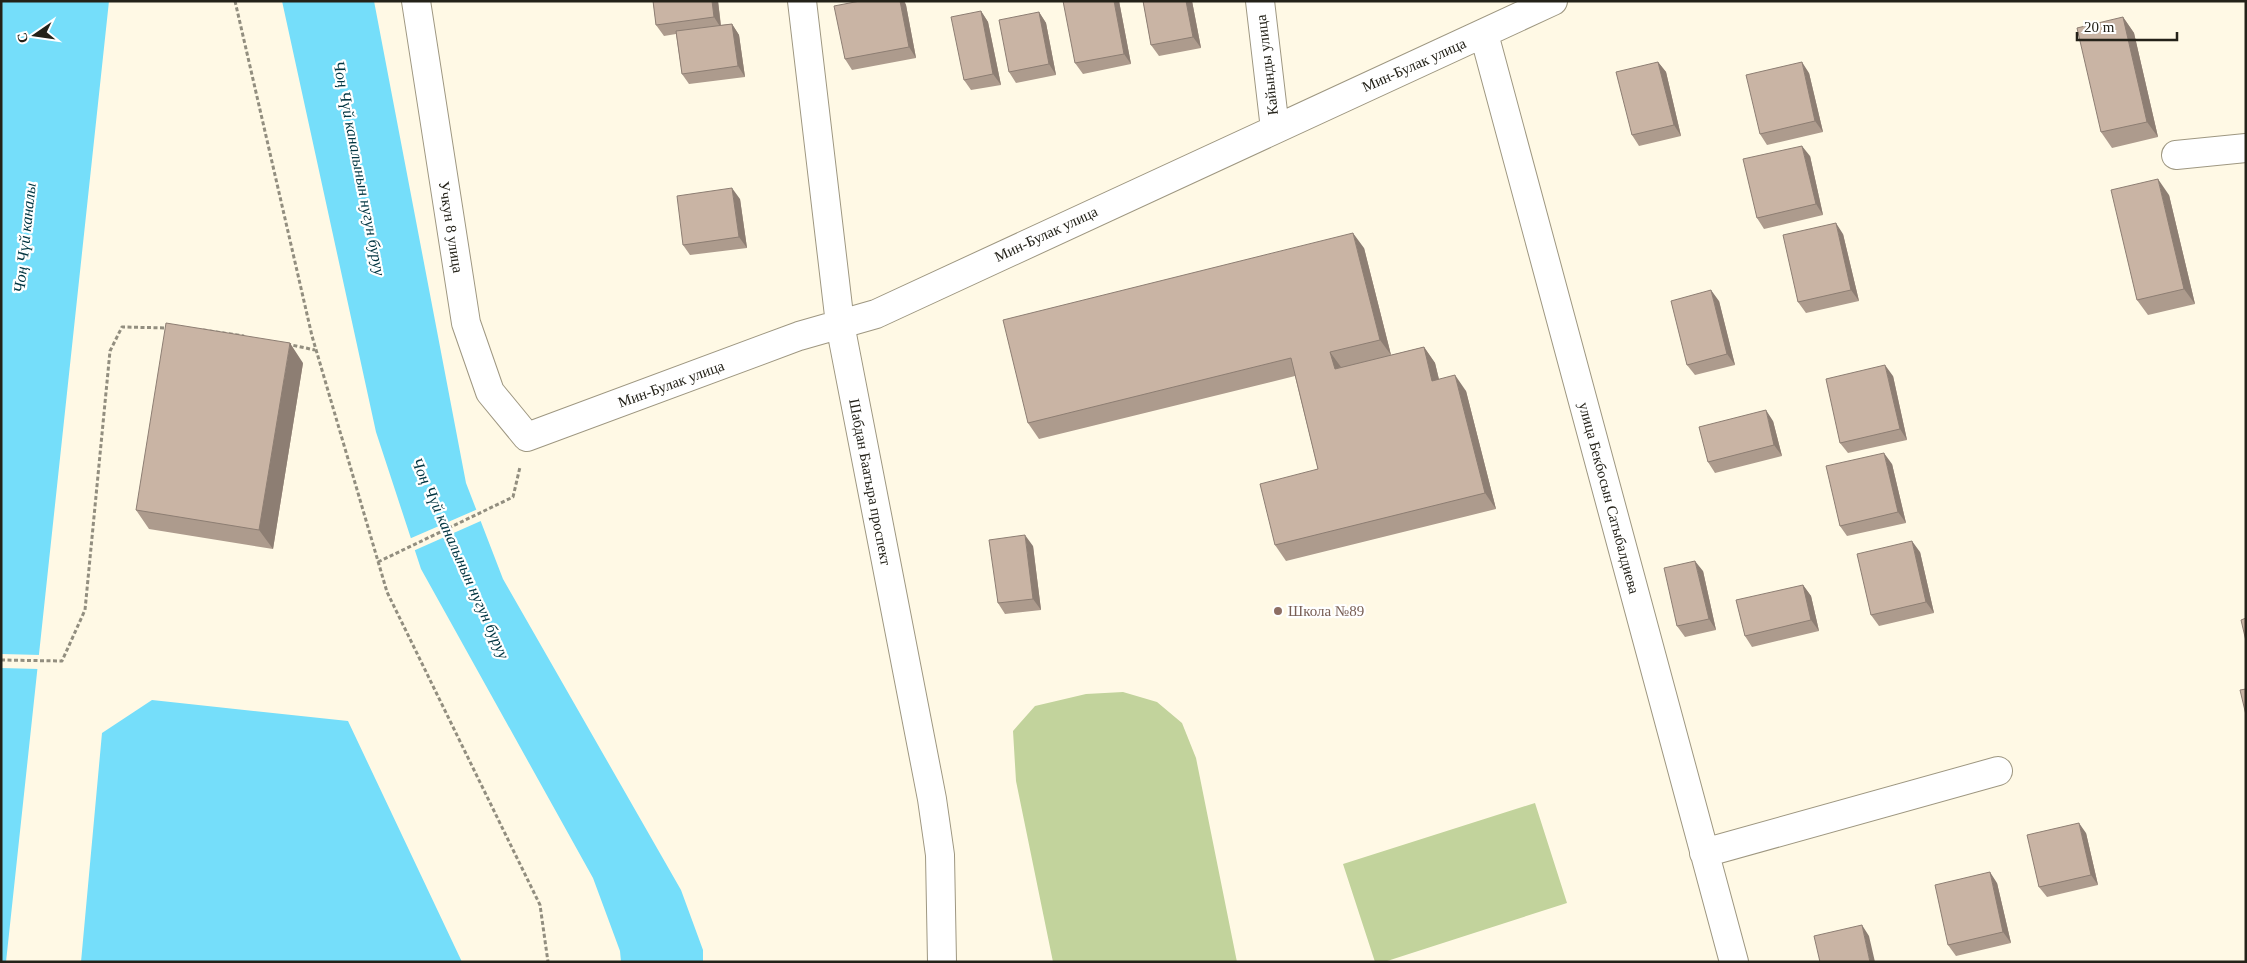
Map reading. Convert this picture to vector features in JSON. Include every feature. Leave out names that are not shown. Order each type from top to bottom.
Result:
[{"type":"street","name":"Учкун 8 улица","points":[[416,1],[466,323],[490,392],[527,437]]},
{"type":"street","name":"Шабдан Баатыра проспект","points":[[802,1],[840,324],[932,799],[940,855],[942,962]]},
{"type":"street","name":"Кайынды улица","points":[[1260,1],[1275,129]]},
{"type":"street","name":"Мин-Булак улица","points":[[527,437],[799,336],[876,314],[1553,1]]},
{"type":"street","name":"улица Бекбосын Сатыбалдиева","points":[[1484,34],[1734,962]]},
{"type":"street","points":[[2176,155],[2246,148]]},
{"type":"street","points":[[1704,853],[1998,771]]},
{"type":"path","points":[[235,1],[316,350],[387,592],[540,905],[548,962]]},
{"type":"path","points":[[1,660],[62,662],[85,610],[110,351],[122,327],[176,329]]},
{"type":"path","points":[[194,329],[213,330],[250,337]]},
{"type":"path","points":[[278,343],[316,350]]},
{"type":"path","points":[[379,561],[513,497]]},
{"type":"green space","points":[[1123,692],[1157,702],[1182,723],[1196,758],[1237,962],[1053,962],[1016,781],[1013,731],[1035,706],[1086,694]]},
{"type":"green space","points":[[1535,803],[1567,903],[1384,962],[1375,962],[1343,864]]},
{"type":"water","name":"Чоң Чүй каналы","points":[[1,1],[109,1],[6,962],[1,962]]},
{"type":"water","name":"Чоң Чүй каналынын нугун буруу","points":[[282,1],[374,1],[466,483],[503,579],[681,890],[703,950],[703,962],[621,962],[620,951],[593,878],[421,569],[376,432]]},
{"type":"water","points":[[152,700],[348,721],[462,962],[81,962],[102,733]]},
{"type":"pier","points":[[478,509],[483,520],[413,551],[409,539]]},
{"type":"pier","points":[[1,654],[41,655],[39,669],[1,668]]},
{"type":"building","points":[[653,1],[712,1],[714,17],[656,25]]},
{"type":"building","points":[[860,1],[900,1],[909,47],[845,59],[834,6]]},
{"type":"building","points":[[1063,1],[1114,1],[1124,54],[1075,63]]},
{"type":"building","points":[[1143,1],[1186,1],[1193,37],[1151,45]]},
{"type":"building","points":[[981,11],[993,74],[964,80],[951,17]]},
{"type":"building","points":[[1039,12],[1049,64],[1009,72],[999,20]]},
{"type":"building","points":[[2123,17],[2147,122],[2101,132],[2077,28]]},
{"type":"building","points":[[732,24],[738,66],[682,74],[676,31]]},
{"type":"building","points":[[1658,62],[1674,125],[1632,135],[1616,72]]},
{"type":"building","points":[[1802,62],[1815,121],[1760,134],[1746,75]]},
{"type":"building","points":[[1802,146],[1816,204],[1757,218],[1743,159]]},
{"type":"building","points":[[2158,179],[2184,289],[2137,300],[2111,190]]},
{"type":"building","points":[[732,188],[739,237],[683,245],[677,196]]},
{"type":"building","points":[[1836,223],[1851,290],[1798,302],[1783,235]]},
{"type":"building","points":[[1353,233],[1380,340],[1330,352],[1335,369],[1424,347],[1432,381],[1455,375],[1485,493],[1275,545],[1260,484],[1318,469],[1291,358],[1028,423],[1003,320]]},
{"type":"building","points":[[1711,290],[1727,354],[1687,365],[1671,301]]},
{"type":"building","points":[[166,323],[290,343],[259,530],[136,510]]},
{"type":"building","points":[[1885,365],[1900,429],[1840,443],[1826,379]]},
{"type":"building","points":[[1766,410],[1774,445],[1708,462],[1699,427]]},
{"type":"building","points":[[1884,453],[1898,512],[1840,526],[1826,466]]},
{"type":"building","points":[[1025,535],[1033,599],[998,603],[989,540]]},
{"type":"building","points":[[1912,541],[1926,602],[1871,615],[1857,554]]},
{"type":"building","points":[[1695,561],[1709,619],[1677,626],[1664,568]]},
{"type":"building","points":[[1803,585],[1811,620],[1745,636],[1736,600]]},
{"type":"building","points":[[2246,618],[2246,641],[2241,620]]},
{"type":"building","points":[[2246,689],[2246,715],[2240,690]]},
{"type":"building","points":[[2079,823],[2091,875],[2039,887],[2027,835]]},
{"type":"building","points":[[1990,872],[2003,932],[1948,945],[1935,885]]},
{"type":"building","points":[[1862,925],[1870,962],[1820,962],[1814,936]]},
{"type":"place","name":"Школа №89","points":[[1278,611]]}]
